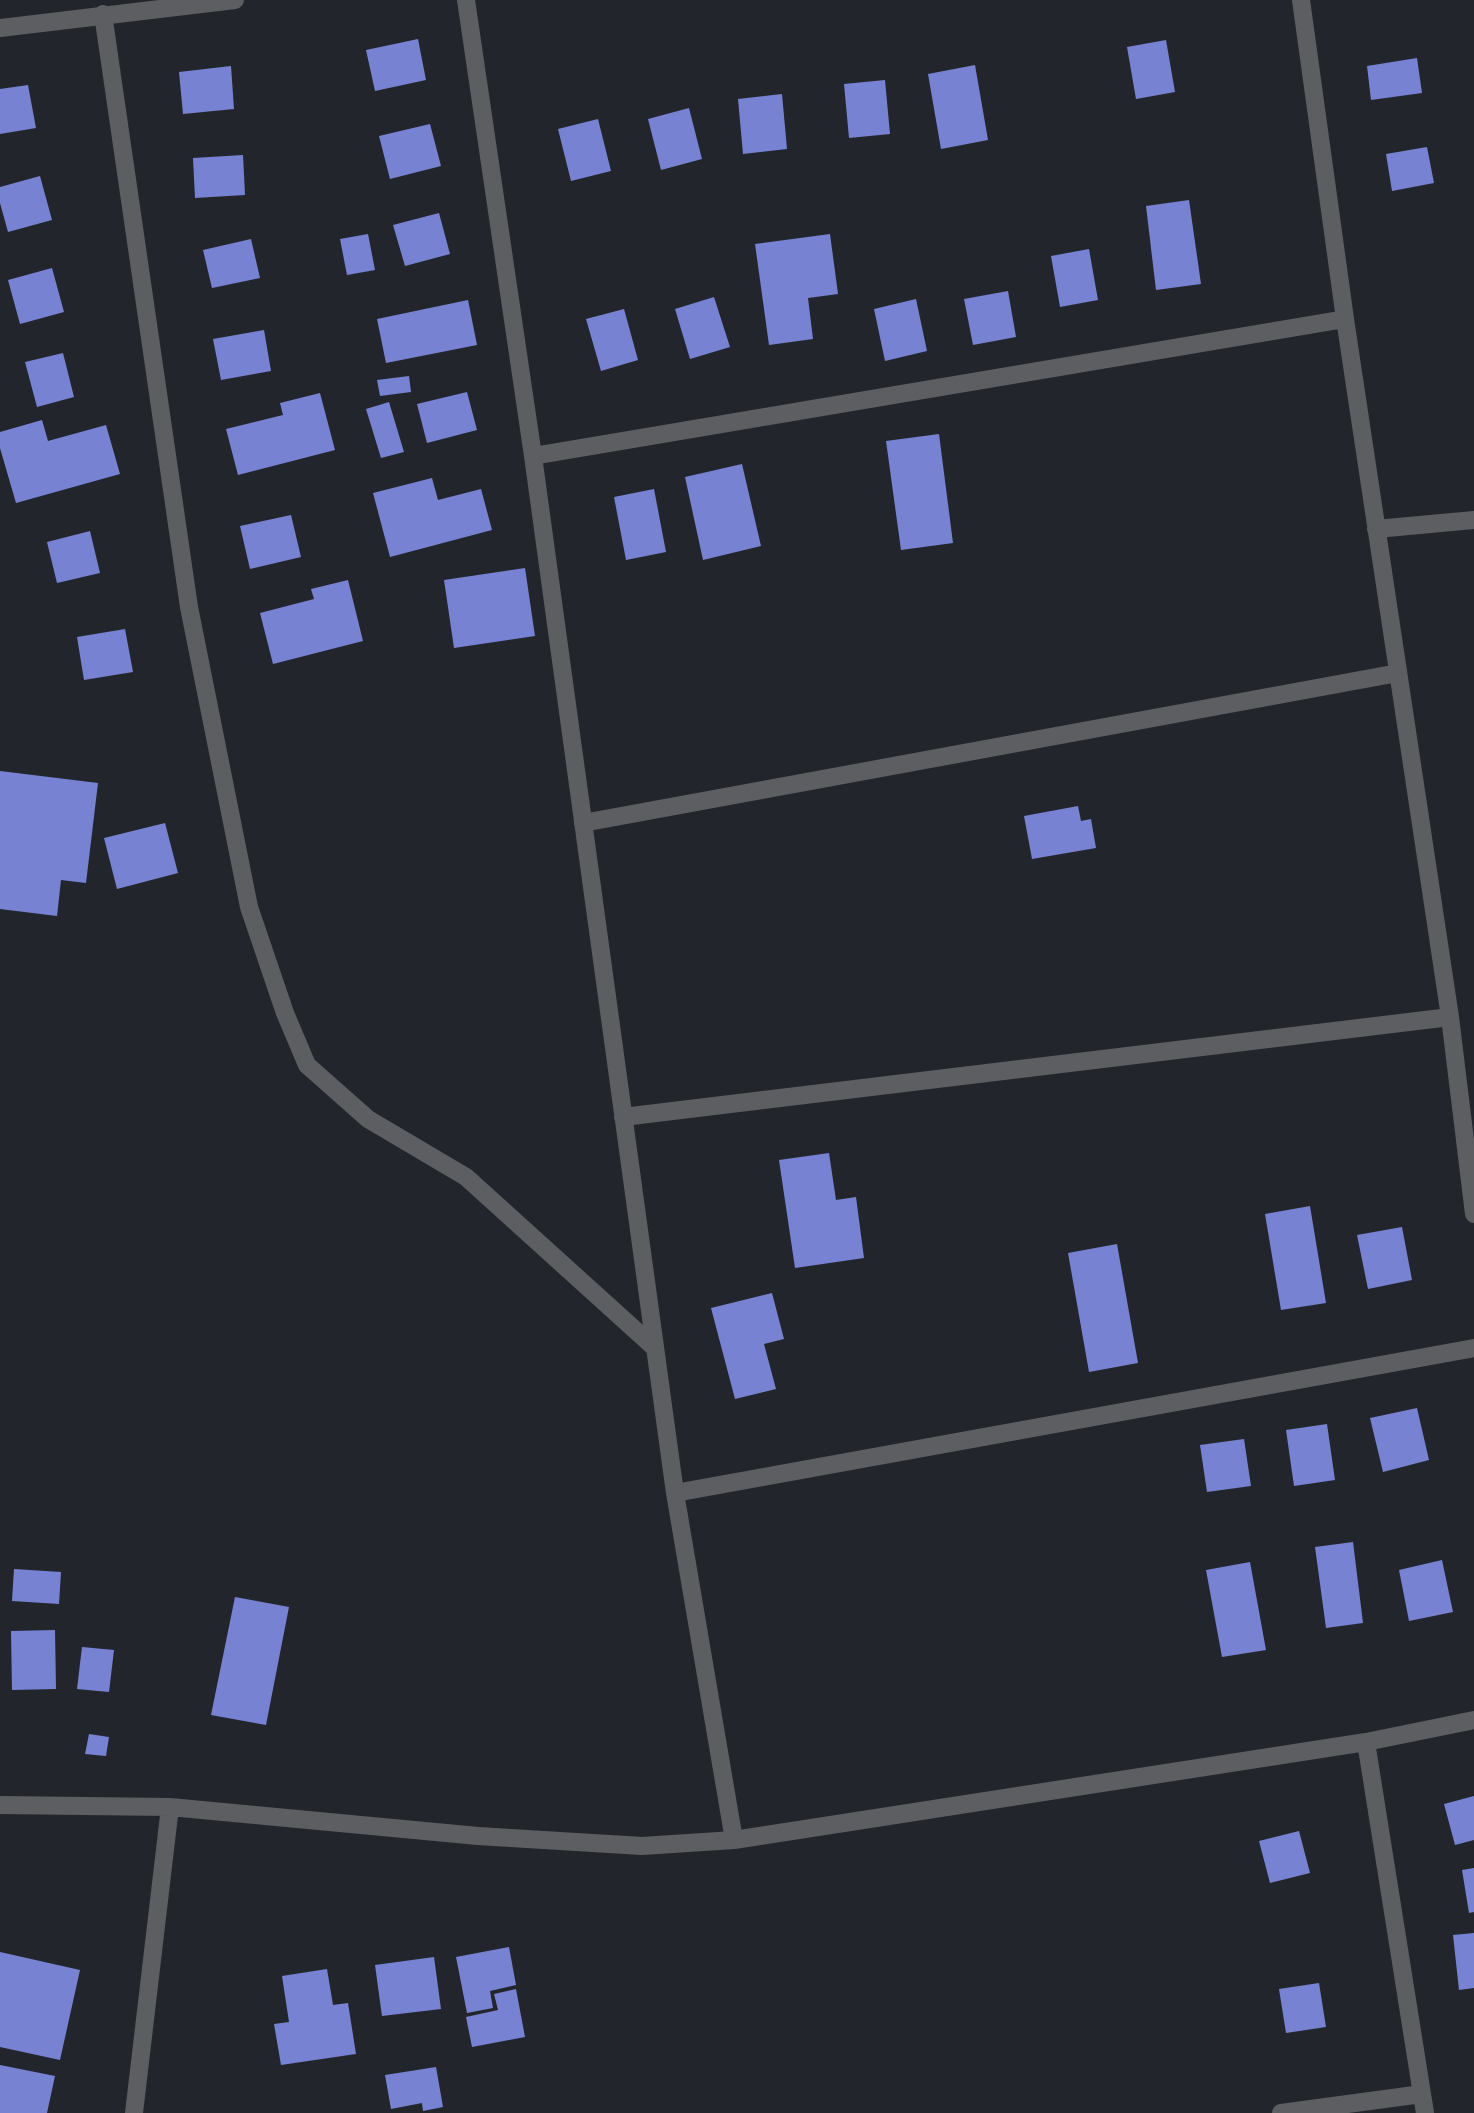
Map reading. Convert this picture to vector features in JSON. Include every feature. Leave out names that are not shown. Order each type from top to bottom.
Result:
[{"type":"street","points":[[0,28],[235,0]]},
{"type":"street","points":[[466,0],[533,456],[675,1493],[734,1840]]},
{"type":"street","points":[[1301,0],[1345,319],[1450,1017],[1474,1214]]},
{"type":"street","points":[[103,14],[189,607],[249,907],[285,1013],[307,1065],[368,1119],[466,1177],[655,1349]]},
{"type":"street","points":[[533,456],[1345,319]]},
{"type":"street","points":[[1377,530],[1474,520]]},
{"type":"street","points":[[583,823],[1398,673]]},
{"type":"street","points":[[623,1117],[1450,1017]]},
{"type":"street","points":[[675,1493],[1474,1348]]},
{"type":"street","points":[[0,1805],[170,1807],[478,1836],[642,1846],[734,1840],[1366,1742],[1474,1720]]},
{"type":"street","points":[[1366,1742],[1425,2113]]},
{"type":"street","points":[[134,2113],[170,1807]]},
{"type":"street","points":[[1281,2113],[1422,2094]]},
{"type":"building","points":[[418,39],[426,80],[375,91],[366,50]]},
{"type":"building","points":[[1166,40],[1175,92],[1136,99],[1127,47]]},
{"type":"building","points":[[1417,58],[1422,93],[1371,100],[1367,66]]},
{"type":"building","points":[[975,65],[988,140],[941,149],[928,74]]},
{"type":"building","points":[[231,66],[234,109],[183,114],[179,72]]},
{"type":"building","points":[[885,80],[890,134],[849,138],[844,84]]},
{"type":"building","points":[[28,85],[36,128],[0,134],[0,89]]},
{"type":"building","points":[[782,94],[787,149],[743,154],[738,99]]},
{"type":"building","points":[[689,108],[702,159],[661,170],[648,119]]},
{"type":"building","points":[[598,119],[611,171],[571,181],[558,129]]},
{"type":"building","points":[[430,124],[441,166],[390,179],[379,136]]},
{"type":"building","points":[[1427,147],[1434,183],[1392,191],[1386,154]]},
{"type":"building","points":[[243,155],[245,195],[195,198],[193,158]]},
{"type":"building","points":[[40,176],[52,220],[8,232],[0,203],[0,187]]},
{"type":"building","points":[[1189,200],[1201,284],[1156,290],[1146,206]]},
{"type":"building","points":[[439,213],[450,254],[405,266],[393,225]]},
{"type":"building","points":[[368,234],[375,270],[347,275],[340,239]]},
{"type":"building","points":[[830,234],[838,294],[808,298],[813,339],[769,345],[755,244]]},
{"type":"building","points":[[251,239],[260,278],[212,288],[203,250]]},
{"type":"building","points":[[1089,249],[1098,300],[1060,307],[1051,256]]},
{"type":"building","points":[[52,268],[64,312],[20,324],[8,280]]},
{"type":"building","points":[[1008,291],[1016,337],[973,345],[964,299]]},
{"type":"building","points":[[714,297],[730,347],[690,359],[675,309]]},
{"type":"building","points":[[916,299],[927,351],[885,361],[874,309]]},
{"type":"building","points":[[468,300],[477,345],[386,363],[377,319]]},
{"type":"building","points":[[624,309],[638,360],[601,371],[586,319]]},
{"type":"building","points":[[264,330],[271,371],[221,380],[213,339]]},
{"type":"building","points":[[63,353],[74,397],[37,407],[25,362]]},
{"type":"building","points":[[409,376],[411,392],[380,396],[377,380]]},
{"type":"building","points":[[467,392],[477,430],[427,443],[417,404]]},
{"type":"building","points":[[320,393],[335,450],[238,475],[226,429],[283,415],[280,403]]},
{"type":"building","points":[[389,402],[404,452],[381,458],[366,409]]},
{"type":"building","points":[[42,420],[48,441],[106,425],[120,474],[16,503],[0,448],[0,432]]},
{"type":"building","points":[[939,434],[953,543],[901,550],[886,441]]},
{"type":"building","points":[[742,464],[761,546],[703,560],[685,477]]},
{"type":"building","points":[[432,478],[438,500],[481,489],[492,530],[390,557],[373,493]]},
{"type":"building","points":[[654,489],[666,552],[626,560],[614,497]]},
{"type":"building","points":[[291,515],[301,557],[250,569],[240,526]]},
{"type":"building","points":[[90,531],[100,573],[57,583],[47,542]]},
{"type":"building","points":[[525,568],[535,636],[454,648],[444,580]]},
{"type":"building","points":[[348,580],[363,641],[273,664],[260,613],[314,599],[311,589]]},
{"type":"building","points":[[125,629],[133,672],[84,680],[77,637]]},
{"type":"building","points":[[0,771],[98,783],[86,883],[61,880],[57,916],[0,909]]},
{"type":"building","points":[[1078,806],[1081,821],[1091,819],[1096,848],[1032,859],[1024,816]]},
{"type":"building","points":[[165,823],[178,873],[117,889],[104,838]]},
{"type":"building","points":[[829,1153],[836,1200],[856,1197],[864,1258],[795,1268],[779,1160]]},
{"type":"building","points":[[1310,1206],[1326,1303],[1281,1310],[1265,1214]]},
{"type":"building","points":[[1402,1227],[1412,1280],[1368,1289],[1357,1235]]},
{"type":"building","points":[[1117,1244],[1138,1363],[1089,1372],[1068,1253]]},
{"type":"building","points":[[772,1293],[784,1339],[764,1344],[776,1389],[735,1399],[711,1308]]},
{"type":"building","points":[[1417,1408],[1429,1460],[1383,1472],[1370,1418]]},
{"type":"building","points":[[1327,1424],[1335,1480],[1294,1486],[1286,1430]]},
{"type":"building","points":[[1244,1439],[1251,1486],[1207,1492],[1200,1445]]},
{"type":"building","points":[[1353,1542],[1363,1623],[1326,1628],[1315,1547]]},
{"type":"building","points":[[1442,1560],[1453,1612],[1409,1621],[1399,1570]]},
{"type":"building","points":[[1250,1562],[1266,1650],[1222,1657],[1206,1570]]},
{"type":"building","points":[[14,1569],[61,1572],[59,1604],[12,1601]]},
{"type":"building","points":[[235,1597],[289,1607],[266,1725],[211,1715]]},
{"type":"building","points":[[55,1630],[56,1689],[12,1690],[11,1631]]},
{"type":"building","points":[[82,1647],[114,1650],[109,1692],[77,1689]]},
{"type":"building","points":[[89,1734],[109,1737],[106,1756],[85,1754]]},
{"type":"building","points":[[1474,1796],[1474,1840],[1455,1845],[1444,1804]]},
{"type":"building","points":[[1299,1831],[1310,1873],[1270,1883],[1259,1841]]},
{"type":"building","points":[[1474,1868],[1474,1912],[1469,1913],[1462,1870]]},
{"type":"building","points":[[1474,1933],[1474,1988],[1459,1990],[1453,1935]]},
{"type":"building","points":[[509,1947],[516,1985],[490,1991],[493,2008],[467,2013],[456,1957]]},
{"type":"building","points":[[0,1952],[80,1970],[60,2060],[0,2047]]},
{"type":"building","points":[[434,1957],[441,2009],[382,2016],[375,1965]]},
{"type":"building","points":[[327,1969],[333,2005],[348,2003],[356,2054],[281,2065],[274,2024],[289,2022],[282,1976]]},
{"type":"building","points":[[1319,1983],[1326,2027],[1286,2033],[1279,1989]]},
{"type":"building","points":[[516,1989],[525,2037],[472,2047],[466,2017],[498,2010],[494,1994]]},
{"type":"building","points":[[0,2065],[55,2076],[47,2113],[0,2113]]},
{"type":"building","points":[[436,2067],[443,2107],[423,2111],[422,2103],[391,2109],[385,2075]]}]
